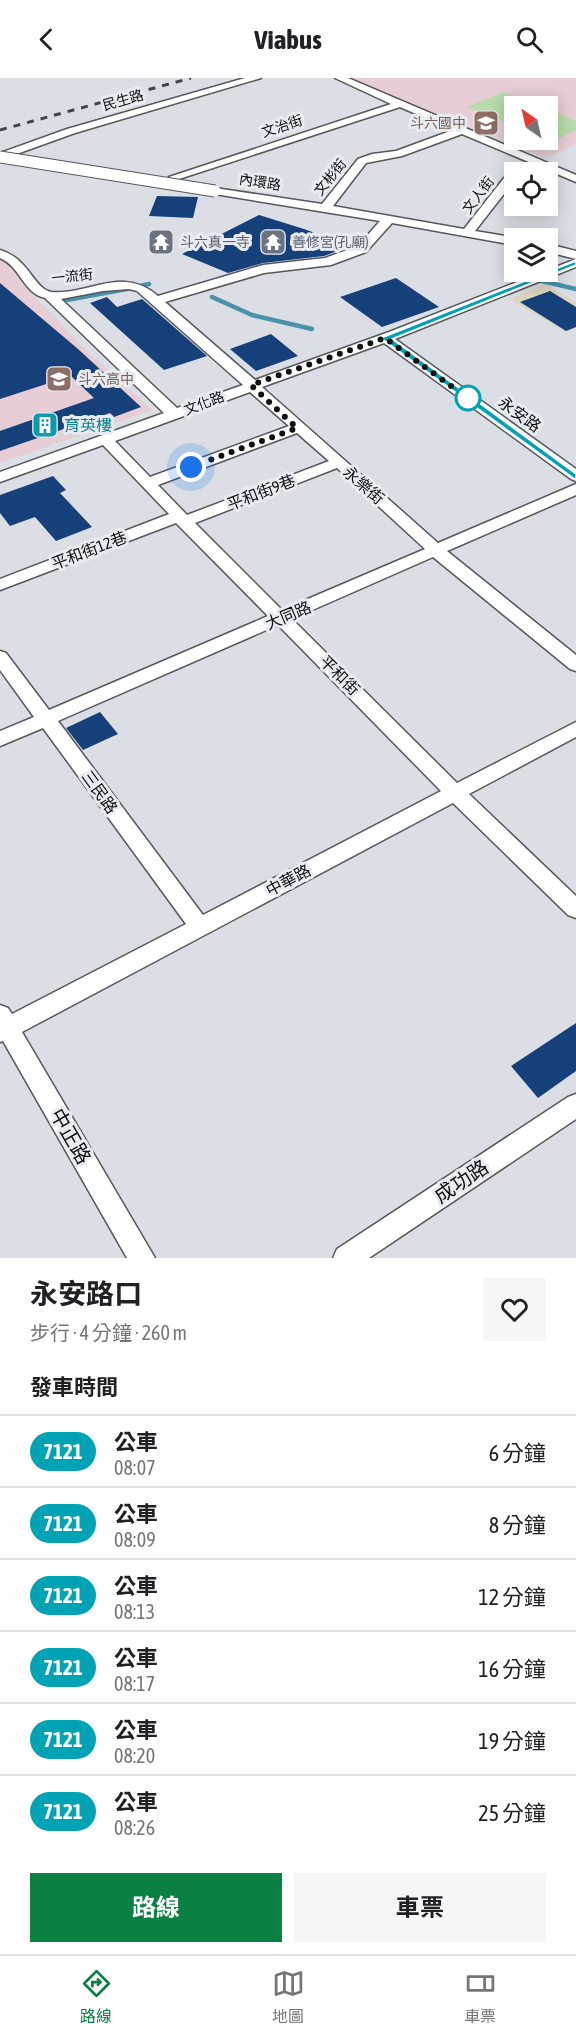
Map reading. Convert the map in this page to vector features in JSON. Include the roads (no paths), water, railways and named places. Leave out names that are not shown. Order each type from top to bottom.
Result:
[{"type":"street","name":"民生路","points":[[0,157],[71,131],[256,78]]},
{"type":"street","points":[[340,78],[535,162]]},
{"type":"street","name":"文治街","points":[[175,177],[400,104]]},
{"type":"street","name":"文彬街","points":[[324,209],[362,161],[372,157],[398,154],[461,131]]},
{"type":"street","name":"內環路","points":[[0,157],[267,197],[504,240]]},
{"type":"street","points":[[558,172],[576,179]]},
{"type":"street","name":"文人街","points":[[467,234],[504,185]]},
{"type":"street","points":[[154,301],[263,269],[327,262],[362,249],[388,220]]},
{"type":"street","points":[[558,250],[576,255]]},
{"type":"street","name":"一流街","points":[[0,254],[20,264],[32,284],[42,294],[135,286]]},
{"type":"street","name":"文化路","points":[[0,477],[385,338],[576,263]]},
{"type":"street","name":"永樂街","points":[[135,286],[251,385],[436,550],[576,665]]},
{"type":"street","points":[[49,295],[174,414]]},
{"type":"street","name":"永安路","points":[[385,338],[576,477]]},
{"type":"street","points":[[149,483],[297,428]]},
{"type":"street","name":"平和街","points":[[106,440],[181,519],[333,668],[453,791],[576,909]]},
{"type":"street","name":"平和街9巷","points":[[181,519],[338,463]]},
{"type":"street","name":"大同路","points":[[0,739],[576,489]]},
{"type":"street","name":"平和街12巷","points":[[0,585],[181,519]]},
{"type":"street","name":"三民路","points":[[0,657],[200,927]]},
{"type":"street","name":"中華路","points":[[3,1025],[200,927],[453,791],[576,729]]},
{"type":"street","name":"中正路","points":[[3,1025],[142,1258]]},
{"type":"street","name":"成功路","points":[[346,1258],[576,1105]]},
{"type":"waterway","points":[[546,282],[576,289]]},
{"type":"waterway","points":[[136,287],[149,284]]},
{"type":"waterway","points":[[61,301],[127,289]]},
{"type":"waterway","points":[[212,297],[252,315],[312,329]]},
{"type":"railway","points":[[0,130],[191,78]]},
{"type":"place","name":"斗六國中","points":[[486,123]]},
{"type":"place","name":"斗六真一寺","points":[[161,242]]},
{"type":"place","name":"善修宮(孔廟)","points":[[273,242]]},
{"type":"place","name":"斗六高中","points":[[59,379]]},
{"type":"place","name":"育英樓","points":[[45,425]]}]
